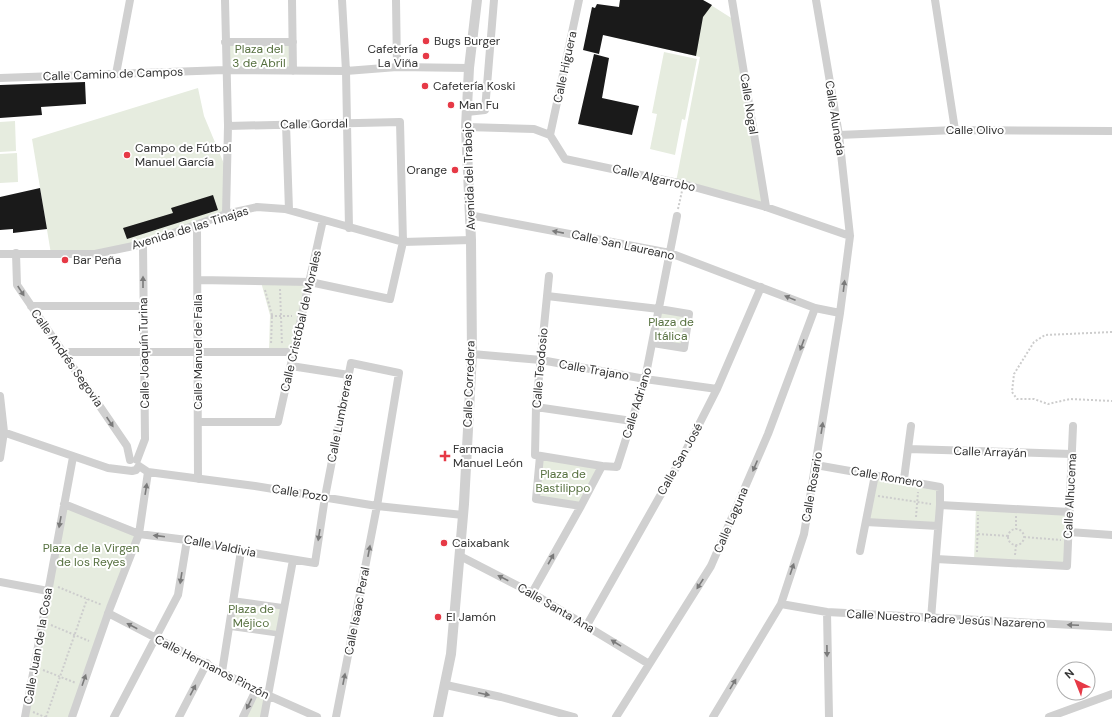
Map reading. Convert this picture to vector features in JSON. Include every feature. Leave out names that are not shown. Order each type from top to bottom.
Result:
[{"type":"street","points":[[116,74],[130,0]]},
{"type":"street","points":[[225,0],[225,70],[228,126],[226,214]]},
{"type":"street","points":[[292,0],[294,71]]},
{"type":"street","points":[[342,0],[346,71],[349,228]]},
{"type":"street","points":[[396,0],[397,67]]},
{"type":"street","name":"Avenida del Trabajo","points":[[471,240],[466,127],[469,68],[477,0]]},
{"type":"street","name":"Avenida del Trabajo","points":[[467,112],[485,110],[494,0]]},
{"type":"street","name":"Calle Higuera","points":[[550,135],[579,0]]},
{"type":"street","name":"Calle Nogal","points":[[732,0],[766,207]]},
{"type":"street","name":"Calle Alunada","points":[[816,0],[839,135],[850,236]]},
{"type":"street","points":[[935,0],[955,130]]},
{"type":"street","points":[[225,42],[293,42]]},
{"type":"street","name":"Calle Camino de Campos","points":[[0,78],[225,70],[346,71],[397,67],[469,68]]},
{"type":"street","name":"Calle Gordal","points":[[228,126],[400,122],[403,242]]},
{"type":"street","points":[[286,124],[289,210]]},
{"type":"street","points":[[466,127],[534,129],[550,135]]},
{"type":"street","name":"Calle Olivo","points":[[839,135],[955,130],[1112,131]]},
{"type":"street","name":"Calle Algarrobo","points":[[550,135],[565,158],[683,184],[766,207],[850,236]]},
{"type":"street","name":"Avenida de las Tinajas","points":[[0,254],[95,254],[143,244],[226,214],[257,207],[289,210],[403,242],[471,240]]},
{"type":"street","name":"Calle San Laureano","points":[[469,214],[670,253],[761,286],[815,308],[840,313]]},
{"type":"street","name":"Calle Adriano","points":[[602,466],[617,467],[646,379],[677,216]]},
{"type":"street","name":"Calle Cristóbal de Morales","points":[[199,422],[278,422],[323,220]]},
{"type":"street","name":"Calle Manuel de Falla","points":[[197,225],[199,352],[198,478]]},
{"type":"street","name":"Calle Rosario","points":[[713,717],[781,604],[804,534],[840,313],[850,236]]},
{"type":"street","name":"Calle Corredera","points":[[438,717],[446,685],[451,654],[463,515],[472,354],[471,240]]},
{"type":"street","points":[[198,280],[310,282],[390,299],[403,242]]},
{"type":"street","name":"Calle Joaquín Turina","points":[[133,464],[145,439],[143,244]]},
{"type":"street","name":"Calle Andrés Segovia","points":[[16,254],[17,285],[127,446],[133,464]]},
{"type":"street","name":"Calle Teodosio","points":[[540,456],[535,455],[536,407],[548,276]]},
{"type":"street","name":"Calle San José","points":[[587,625],[686,450],[717,388],[761,286]]},
{"type":"street","points":[[547,296],[659,308],[689,314],[684,348],[653,343]]},
{"type":"street","points":[[31,306],[143,306]]},
{"type":"street","name":"Calle Laguna","points":[[616,717],[711,566],[768,434],[815,308]]},
{"type":"street","points":[[63,352],[293,352]]},
{"type":"street","name":"Calle Trajano","points":[[472,354],[541,360],[646,379],[717,388]]},
{"type":"street","name":"Calle Lumbreras","points":[[325,497],[351,363],[399,373]]},
{"type":"street","points":[[290,366],[349,375]]},
{"type":"street","name":"Calle Isaac Peral","points":[[336,717],[377,506],[399,373]]},
{"type":"street","points":[[0,396],[2,432],[0,458]]},
{"type":"street","points":[[536,407],[632,421]]},
{"type":"street","points":[[904,479],[910,426]]},
{"type":"street","name":"Calle Alhucema","points":[[977,562],[1067,566],[1074,426]]},
{"type":"street","points":[[2,432],[108,468],[133,464]]},
{"type":"street","name":"Calle Arrayán","points":[[908,449],[1072,454]]},
{"type":"street","points":[[532,593],[581,506],[602,466],[540,456],[536,499],[581,506]]},
{"type":"street","name":"Calle Juan de la Cosa","points":[[25,717],[73,457]]},
{"type":"street","name":"Calle Pozo","points":[[133,464],[148,472],[198,478],[377,506],[463,515]]},
{"type":"street","name":"Calle Romero","points":[[816,465],[904,479],[940,487],[940,505]]},
{"type":"street","points":[[72,717],[109,610],[139,534],[148,472]]},
{"type":"street","points":[[860,551],[875,475]]},
{"type":"street","name":"Calle Valdivia","points":[[64,504],[139,534],[187,540],[293,560],[315,562],[325,497]]},
{"type":"street","points":[[931,619],[940,505],[1070,512]]},
{"type":"street","points":[[866,522],[938,526]]},
{"type":"street","points":[[1068,536],[1112,535]]},
{"type":"street","points":[[114,717],[178,595],[187,540]]},
{"type":"street","points":[[222,672],[241,551]]},
{"type":"street","name":"Calle Santa Ana","points":[[460,556],[532,593],[587,625],[648,664]]},
{"type":"street","points":[[936,559],[977,562]]},
{"type":"street","points":[[264,717],[293,560]]},
{"type":"street","points":[[0,582],[49,587]]},
{"type":"street","points":[[234,600],[284,607]]},
{"type":"street","name":"Calle Nuestro Padre Jesús Nazareno","points":[[781,604],[827,612],[931,619],[1112,627]]},
{"type":"street","name":"Calle Hermanos Pinzón","points":[[109,610],[156,638],[207,663],[256,690],[317,717]]},
{"type":"street","points":[[827,612],[829,717]]},
{"type":"street","points":[[229,627],[279,634]]},
{"type":"street","points":[[179,717],[207,663]]},
{"type":"street","points":[[446,685],[501,697],[574,717]]},
{"type":"street","points":[[243,717],[256,690]]},
{"type":"street","points":[[1049,717],[1112,694]]},
{"type":"street","points":[[535,717],[538,708]]},
{"type":"path","points":[[677,216],[683,184]]},
{"type":"path","points":[[263,282],[272,316],[271,352]]},
{"type":"path","points":[[280,282],[282,352]]},
{"type":"path","points":[[272,316],[302,317]]},
{"type":"path","points":[[1112,332],[1045,336],[1034,342],[1014,374],[1012,392],[1017,399],[1034,399],[1048,404],[1070,399],[1112,401]]},
{"type":"path","points":[[916,525],[919,482]]},
{"type":"path","points":[[871,495],[940,505]]},
{"type":"path","points":[[977,562],[978,507]]},
{"type":"path","points":[[1016,509],[1016,529]]},
{"type":"path","points":[[1016,529],[1021,530],[1024,537],[1021,544],[1016,545],[1011,543],[1009,536],[1011,531],[1016,529]]},
{"type":"path","points":[[978,534],[1009,536]]},
{"type":"path","points":[[1024,537],[1068,536]]},
{"type":"path","points":[[49,587],[87,599],[109,610]]},
{"type":"path","points":[[46,717],[87,599]]},
{"type":"path","points":[[42,622],[97,645]]},
{"type":"path","points":[[34,666],[82,685]]},
{"type":"green space","points":[[620,0],[703,0],[736,21],[766,207],[676,182],[700,57],[613,37]]},
{"type":"green space","name":"Plaza del 3 de Abril","points":[[225,42],[293,42],[293,71],[225,70]]},
{"type":"green space","points":[[664,52],[697,59],[685,120],[682,119],[675,155],[650,149],[657,114],[652,113]]},
{"type":"green space","name":"Campo de Fútbol Manuel García","points":[[198,88],[204,116],[227,171],[226,214],[143,244],[95,254],[51,254],[32,139]]},
{"type":"green space","points":[[15,121],[16,151],[0,152],[0,122]]},
{"type":"green space","points":[[17,153],[18,182],[0,183],[0,154]]},
{"type":"green space","points":[[261,282],[310,282],[293,352],[269,352],[270,315]]},
{"type":"green space","name":"Plaza de Itálica","points":[[659,309],[689,314],[684,348],[653,343]]},
{"type":"green space","name":"Plaza de Bastilippo","points":[[540,456],[602,466],[581,506],[536,499]]},
{"type":"green space","points":[[875,475],[940,487],[938,526],[866,522]]},
{"type":"green space","name":"Plaza de la Virgen de los Reyes","points":[[64,504],[139,534],[72,717],[25,717]]},
{"type":"green space","points":[[976,507],[1070,512],[1067,566],[974,561]]},
{"type":"green space","name":"Plaza de Méjico","points":[[234,600],[284,607],[279,634],[229,627]]},
{"type":"green space","points":[[256,690],[268,696],[264,717],[243,717]]},
{"type":"building","points":[[620,0],[703,0],[712,5],[703,17],[696,56],[603,35],[599,54],[583,50],[592,7],[595,8],[597,4],[619,7]]},
{"type":"building","points":[[594,54],[609,58],[602,98],[639,106],[632,135],[578,124]]},
{"type":"building","points":[[85,82],[86,104],[41,107],[42,115],[0,118],[0,85]]},
{"type":"building","points":[[40,188],[47,229],[13,233],[13,229],[0,230],[0,197]]},
{"type":"building","points":[[213,195],[218,210],[127,239],[123,228],[173,213],[171,208]]},
{"type":"place","name":"Bugs Burger","points":[[426,41]]},
{"type":"place","name":"Cafetería La Viña","points":[[426,56]]},
{"type":"place","name":"Cafetería Koski","points":[[425,86]]},
{"type":"place","name":"Man Fu","points":[[451,105]]},
{"type":"place","name":"Campo de Fútbol Manuel García","points":[[127,155]]},
{"type":"place","name":"Orange","points":[[455,170]]},
{"type":"place","name":"Bar Peña","points":[[65,260]]},
{"type":"place","name":"Farmacia Manuel León","points":[[445,456]]},
{"type":"place","name":"Caixabank","points":[[444,543]]},
{"type":"place","name":"El Jamón","points":[[438,617]]}]
